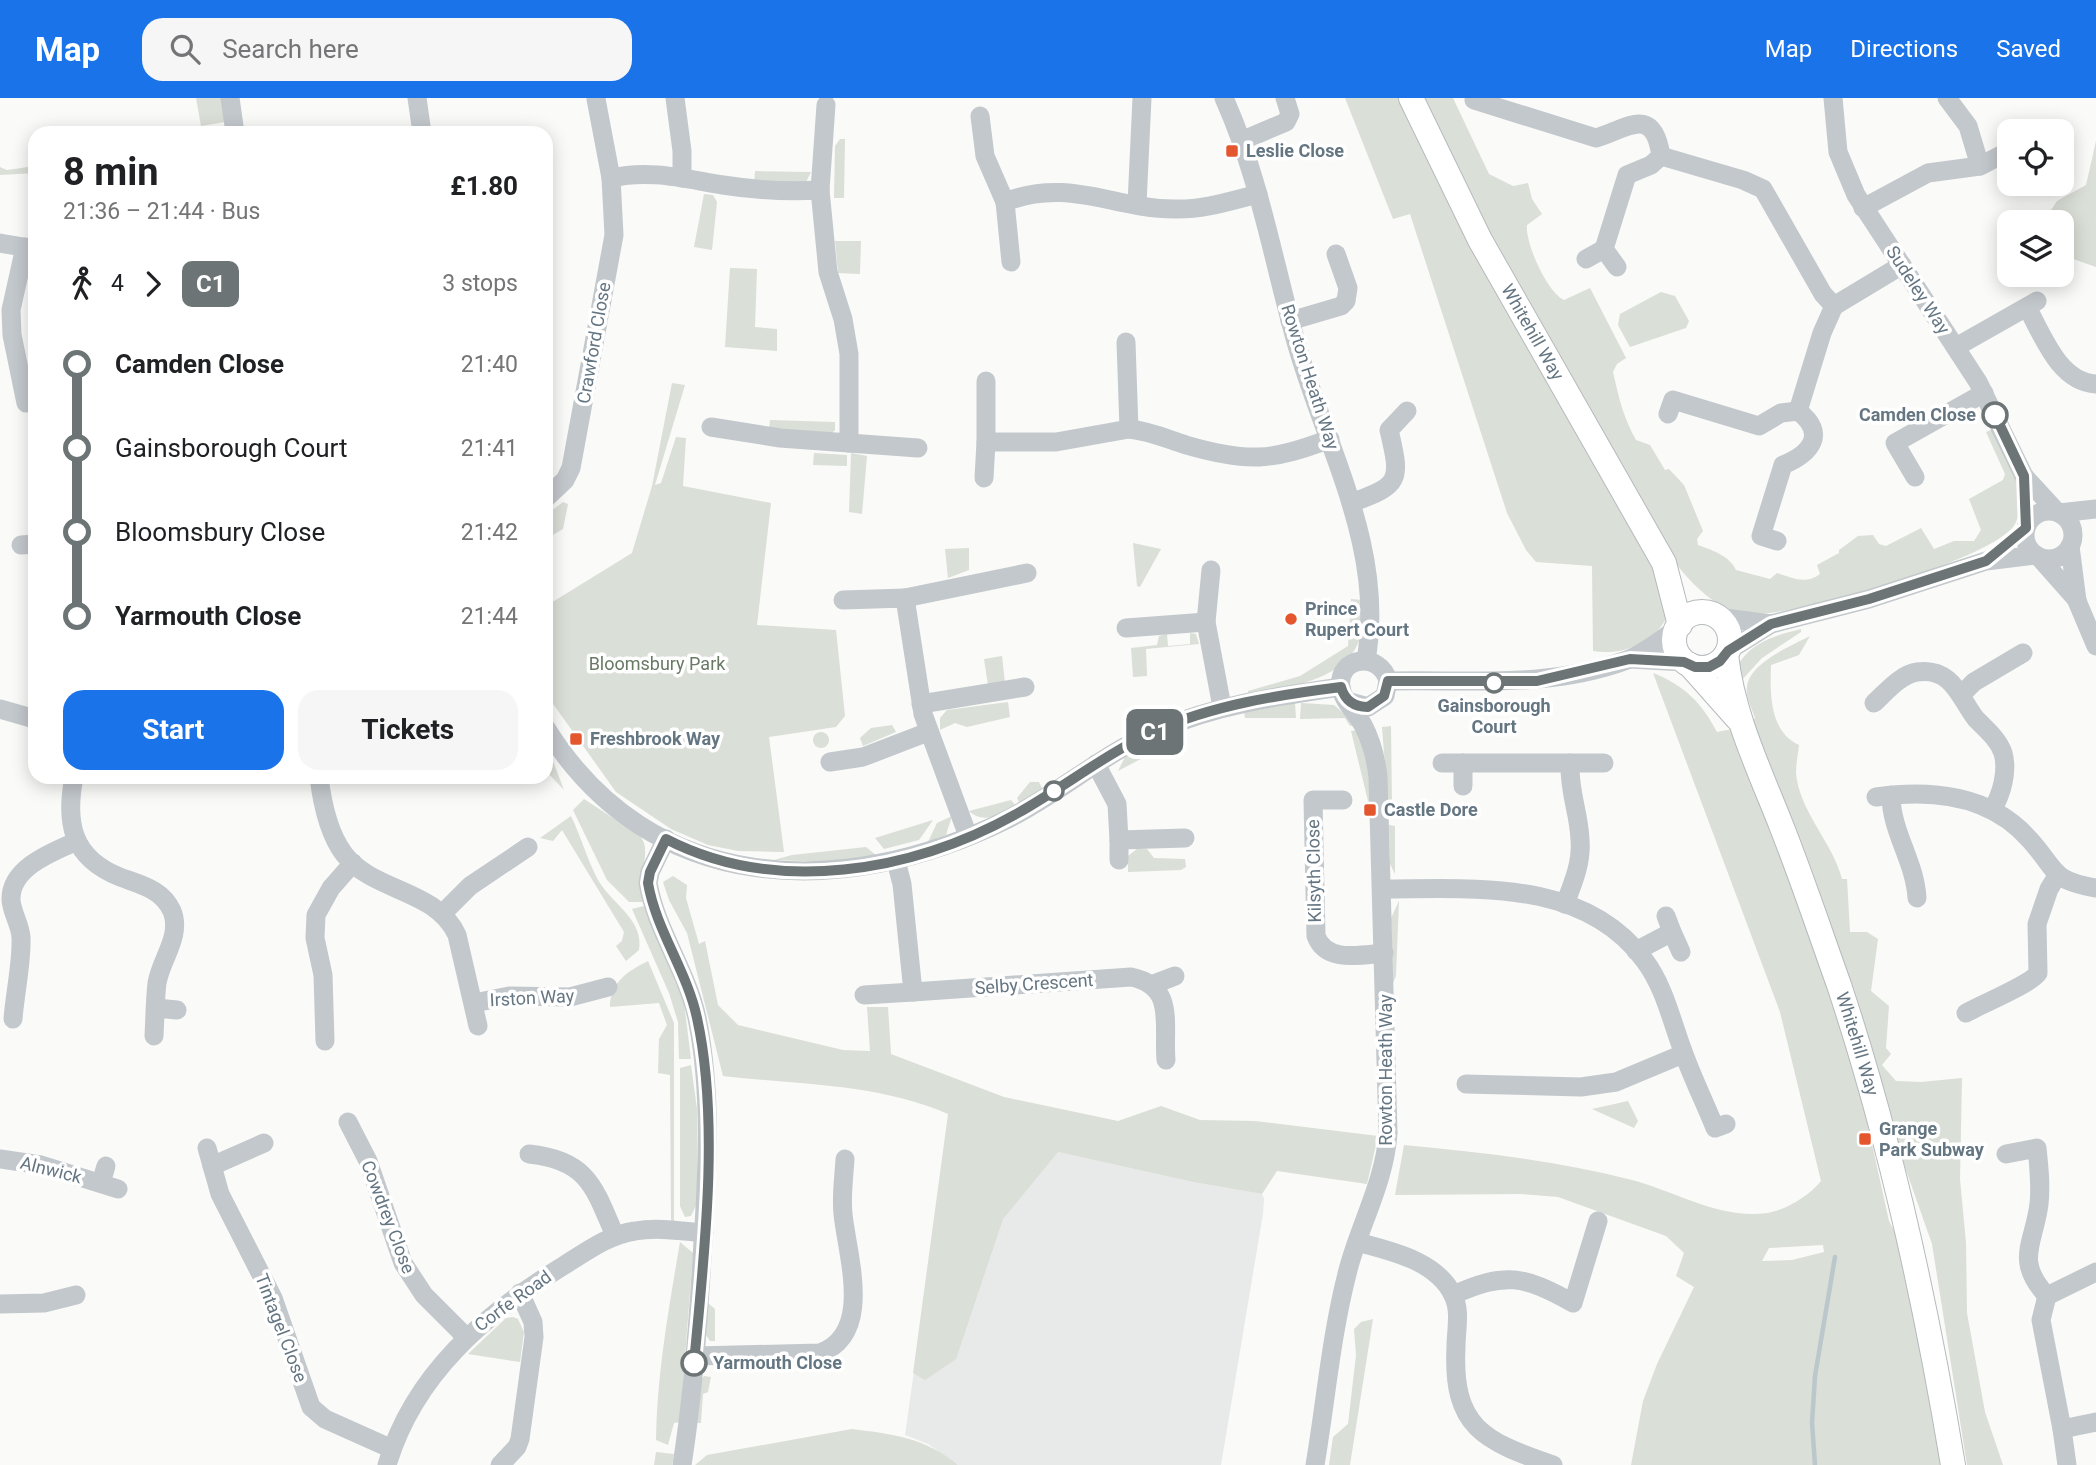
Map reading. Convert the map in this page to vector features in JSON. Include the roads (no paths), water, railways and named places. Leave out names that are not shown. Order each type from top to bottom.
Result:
[{"type":"main road","name":"Whitehill Way","points":[[1411,98],[1480,240],[1664,563],[1715,616]]},
{"type":"main road","name":"Whitehill Way","points":[[1664,563],[1678,627]]},
{"type":"main road","points":[[1697,613],[1715,616],[1729,634],[1727,653],[1709,667],[1687,664],[1675,647],[1678,627],[1697,613]]},
{"type":"main road","name":"Whitehill Way","points":[[1727,653],[1737,718],[1794,860],[1859,1054],[1912,1249],[1953,1465]]},
{"type":"main road","name":"Whitehill Way","points":[[1687,664],[1737,718]]},
{"type":"street","points":[[230,98],[235,126]]},
{"type":"street","points":[[417,98],[421,126]]},
{"type":"street","points":[[675,98],[682,151],[682,178]]},
{"type":"street","name":"Rowton Heath Way","points":[[1224,98],[1258,194],[1290,321],[1351,503],[1364,555],[1369,597],[1366,660]]},
{"type":"street","points":[[1241,141],[1286,122],[1290,114],[1285,98]]},
{"type":"street","name":"Sudeley Way","points":[[1833,98],[1838,152],[1848,181],[1984,393],[2024,476],[2058,512]]},
{"type":"street","points":[[1947,98],[1968,126],[1980,166]]},
{"type":"street","name":"Crawford Close","points":[[553,491],[565,480],[571,468],[614,235],[611,178],[596,99]]},
{"type":"street","points":[[1137,102],[1138,204]]},
{"type":"street","points":[[826,105],[834,127],[820,190],[828,272],[843,319],[849,354],[849,443]]},
{"type":"street","points":[[1481,108],[1596,138],[1628,124],[1640,124],[1654,136],[1661,156]]},
{"type":"street","points":[[980,116],[985,156],[1005,202],[1011,261]]},
{"type":"street","points":[[1586,258],[1604,249],[1627,175],[1651,165],[1661,156]]},
{"type":"street","points":[[1661,156],[1743,180],[1763,190],[1823,294],[1835,306]]},
{"type":"street","points":[[1863,208],[1928,173],[1980,166],[1997,157]]},
{"type":"street","points":[[611,178],[634,173],[759,190],[820,190]]},
{"type":"street","points":[[1005,202],[1030,194],[1053,192],[1172,209],[1198,208],[1258,194]]},
{"type":"street","points":[[0,243],[28,248]]},
{"type":"street","points":[[1604,249],[1617,267]]},
{"type":"street","points":[[1290,321],[1341,306],[1346,301],[1348,288],[1336,254]]},
{"type":"street","points":[[26,403],[28,374],[11,310],[28,255]]},
{"type":"street","points":[[1798,411],[1822,333],[1835,306],[1902,265]]},
{"type":"street","points":[[1956,348],[2033,304],[2063,368],[2076,379],[2096,384]]},
{"type":"street","points":[[1126,342],[1129,429]]},
{"type":"street","points":[[984,478],[986,381]]},
{"type":"street","points":[[1915,477],[1895,443],[1984,393]]},
{"type":"street","points":[[1667,403],[1755,426],[1769,423],[1787,411],[1798,411],[1810,425],[1812,446],[1802,456],[1783,465],[1762,537]]},
{"type":"street","points":[[1351,503],[1386,489],[1395,480],[1398,470],[1383,429],[1407,411]]},
{"type":"street","points":[[711,426],[780,438],[918,449]]},
{"type":"street","points":[[986,442],[1042,444],[1129,429],[1148,431],[1202,449],[1263,458],[1299,451],[1330,439]]},
{"type":"street","name":"Sudeley Way","points":[[2024,476],[2027,526]]},
{"type":"street","points":[[1986,561],[2039,513],[2096,509]]},
{"type":"street","points":[[2058,512],[2071,525],[2077,601],[2096,646]]},
{"type":"street","points":[[1727,653],[1771,624],[1869,599],[1986,561],[2057,557],[2096,518]]},
{"type":"street","points":[[2027,526],[2027,544],[2077,601]]},
{"type":"street","points":[[1211,570],[1206,622],[1222,707]]},
{"type":"street","points":[[843,600],[905,598],[1027,573]]},
{"type":"street","points":[[905,598],[928,733],[968,836]]},
{"type":"street","points":[[1715,616],[1771,624]]},
{"type":"street","points":[[1126,628],[1206,622]]},
{"type":"street","points":[[1630,659],[1678,627]]},
{"type":"street","points":[[1963,693],[1974,682],[2023,653]]},
{"type":"street","points":[[553,740],[595,790],[624,813],[666,839],[716,862],[764,870],[823,871],[896,861],[968,836],[1019,813],[1096,764],[1153,732],[1222,707],[1345,695],[1368,707],[1385,690],[1537,681],[1630,659],[1687,664]]},
{"type":"street","points":[[1345,695],[1346,668],[1355,662],[1366,660],[1382,667],[1385,690]]},
{"type":"street","points":[[1874,704],[1901,680],[1921,671],[1942,677],[1963,693],[1970,710],[2003,754],[2003,784],[1992,810]]},
{"type":"street","points":[[921,704],[1025,687]]},
{"type":"street","name":"Rowton Heath Way","points":[[1315,1465],[1329,1361],[1357,1242],[1387,1149],[1389,1070],[1383,889],[1374,751],[1385,690]]},
{"type":"street","name":"Rowton Heath Way","points":[[1345,695],[1374,751]]},
{"type":"street","points":[[0,709],[28,717]]},
{"type":"street","points":[[830,762],[863,757],[928,733]]},
{"type":"street","points":[[1442,763],[1604,763]]},
{"type":"street","points":[[1463,763],[1463,786]]},
{"type":"street","points":[[1565,904],[1578,868],[1580,840],[1569,790],[1570,763]]},
{"type":"street","points":[[1096,764],[1117,804],[1119,860]]},
{"type":"street","points":[[74,784],[69,816],[77,841],[90,858],[107,871],[156,891],[172,911],[174,930],[158,976],[154,1036]]},
{"type":"street","points":[[321,784],[329,821],[344,854],[353,863],[443,913],[457,935],[478,1026]]},
{"type":"street","points":[[1917,898],[1913,872],[1883,796],[1938,794],[1992,810],[2029,839],[2057,876],[2078,885],[2096,888]]},
{"type":"street","name":"Kilsyth Close","points":[[1343,800],[1313,800],[1313,912],[1316,936],[1321,946],[1336,955],[1384,953]]},
{"type":"street","points":[[1119,840],[1185,838]]},
{"type":"street","points":[[666,839],[650,872],[648,883],[688,983],[697,1020],[706,1110],[704,1233],[695,1356],[682,1465]]},
{"type":"street","points":[[13,1018],[21,935],[11,901],[12,891],[21,875],[33,864],[77,841]]},
{"type":"street","points":[[443,913],[470,886],[512,869],[528,847]]},
{"type":"street","points":[[896,861],[902,884],[913,992]]},
{"type":"street","points":[[326,1041],[316,1014],[323,975],[315,938],[317,915],[331,888],[353,863]]},
{"type":"street","points":[[1966,1013],[2001,993],[2027,984],[2038,973],[2038,923],[2049,889],[2057,876]]},
{"type":"street","points":[[1383,889],[1520,891],[1565,904],[1606,925],[1636,951],[1657,981],[1683,1054],[1714,1128],[1726,1124]]},
{"type":"street","points":[[1636,951],[1669,924],[1681,952]]},
{"type":"street","points":[[1166,1060],[1165,1012],[1162,997],[1154,984],[1175,976]]},
{"type":"street","name":"Selby Crescent","points":[[864,995],[1131,977],[1154,984]]},
{"type":"street","name":"Irston Way","points":[[474,1003],[509,996],[555,998],[599,990],[593,1014]]},
{"type":"street","points":[[156,1007],[177,1010]]},
{"type":"street","points":[[1466,1084],[1581,1087],[1616,1082],[1683,1054]]},
{"type":"street","name":"Cowdrey Close","points":[[348,1122],[368,1161],[403,1264],[424,1295],[466,1336]]},
{"type":"street","name":"Tintagel Close","points":[[264,1143],[209,1157],[220,1194],[274,1298],[311,1407],[325,1419],[389,1457]]},
{"type":"street","points":[[2006,1154],[2043,1146],[2039,1196],[2027,1261],[2035,1280],[2048,1296]]},
{"type":"street","name":"Alnwick","points":[[0,1159],[108,1180]]},
{"type":"street","points":[[695,1356],[820,1353],[829,1350],[844,1336],[851,1316],[853,1281],[843,1210],[845,1159]]},
{"type":"street","points":[[539,1161],[570,1164],[582,1171],[596,1191],[615,1236]]},
{"type":"street","points":[[1453,1295],[1481,1283],[1512,1279],[1549,1290],[1581,1307],[1598,1220]]},
{"type":"street","name":"Corfe Road","points":[[389,1457],[420,1396],[466,1336],[520,1293],[615,1236],[654,1230],[704,1233]]},
{"type":"street","points":[[1357,1242],[1423,1265],[1438,1276],[1453,1295],[1457,1314],[1455,1386],[1463,1411],[1490,1437],[1541,1463]]},
{"type":"street","points":[[2067,1465],[2041,1320],[2048,1296],[2096,1272]]},
{"type":"street","points":[[500,1465],[517,1447],[520,1439],[534,1336],[533,1322],[520,1293]]},
{"type":"street","points":[[0,1304],[44,1303],[76,1295]]},
{"type":"street","points":[[2062,1429],[2096,1422]]},
{"type":"waterway","points":[[1815,1465],[1812,1423],[1815,1376],[1835,1257]]},
{"type":"place","name":"Leslie Close","points":[[1232,151]]},
{"type":"place","name":"Camden Close","points":[[1995,415]]},
{"type":"place","name":"Prince Rupert Court","points":[[1291,619]]},
{"type":"place","name":"Gainsborough Court","points":[[1494,683]]},
{"type":"place","name":"Freshbrook Way","points":[[576,739]]},
{"type":"place","name":"Castle Dore","points":[[1370,810]]},
{"type":"place","name":"Grange Park Subway","points":[[1865,1139]]},
{"type":"place","name":"Yarmouth Close","points":[[694,1363]]},
{"type":"park label","name":"Bloomsbury Park","points":[[657,664]]}]
